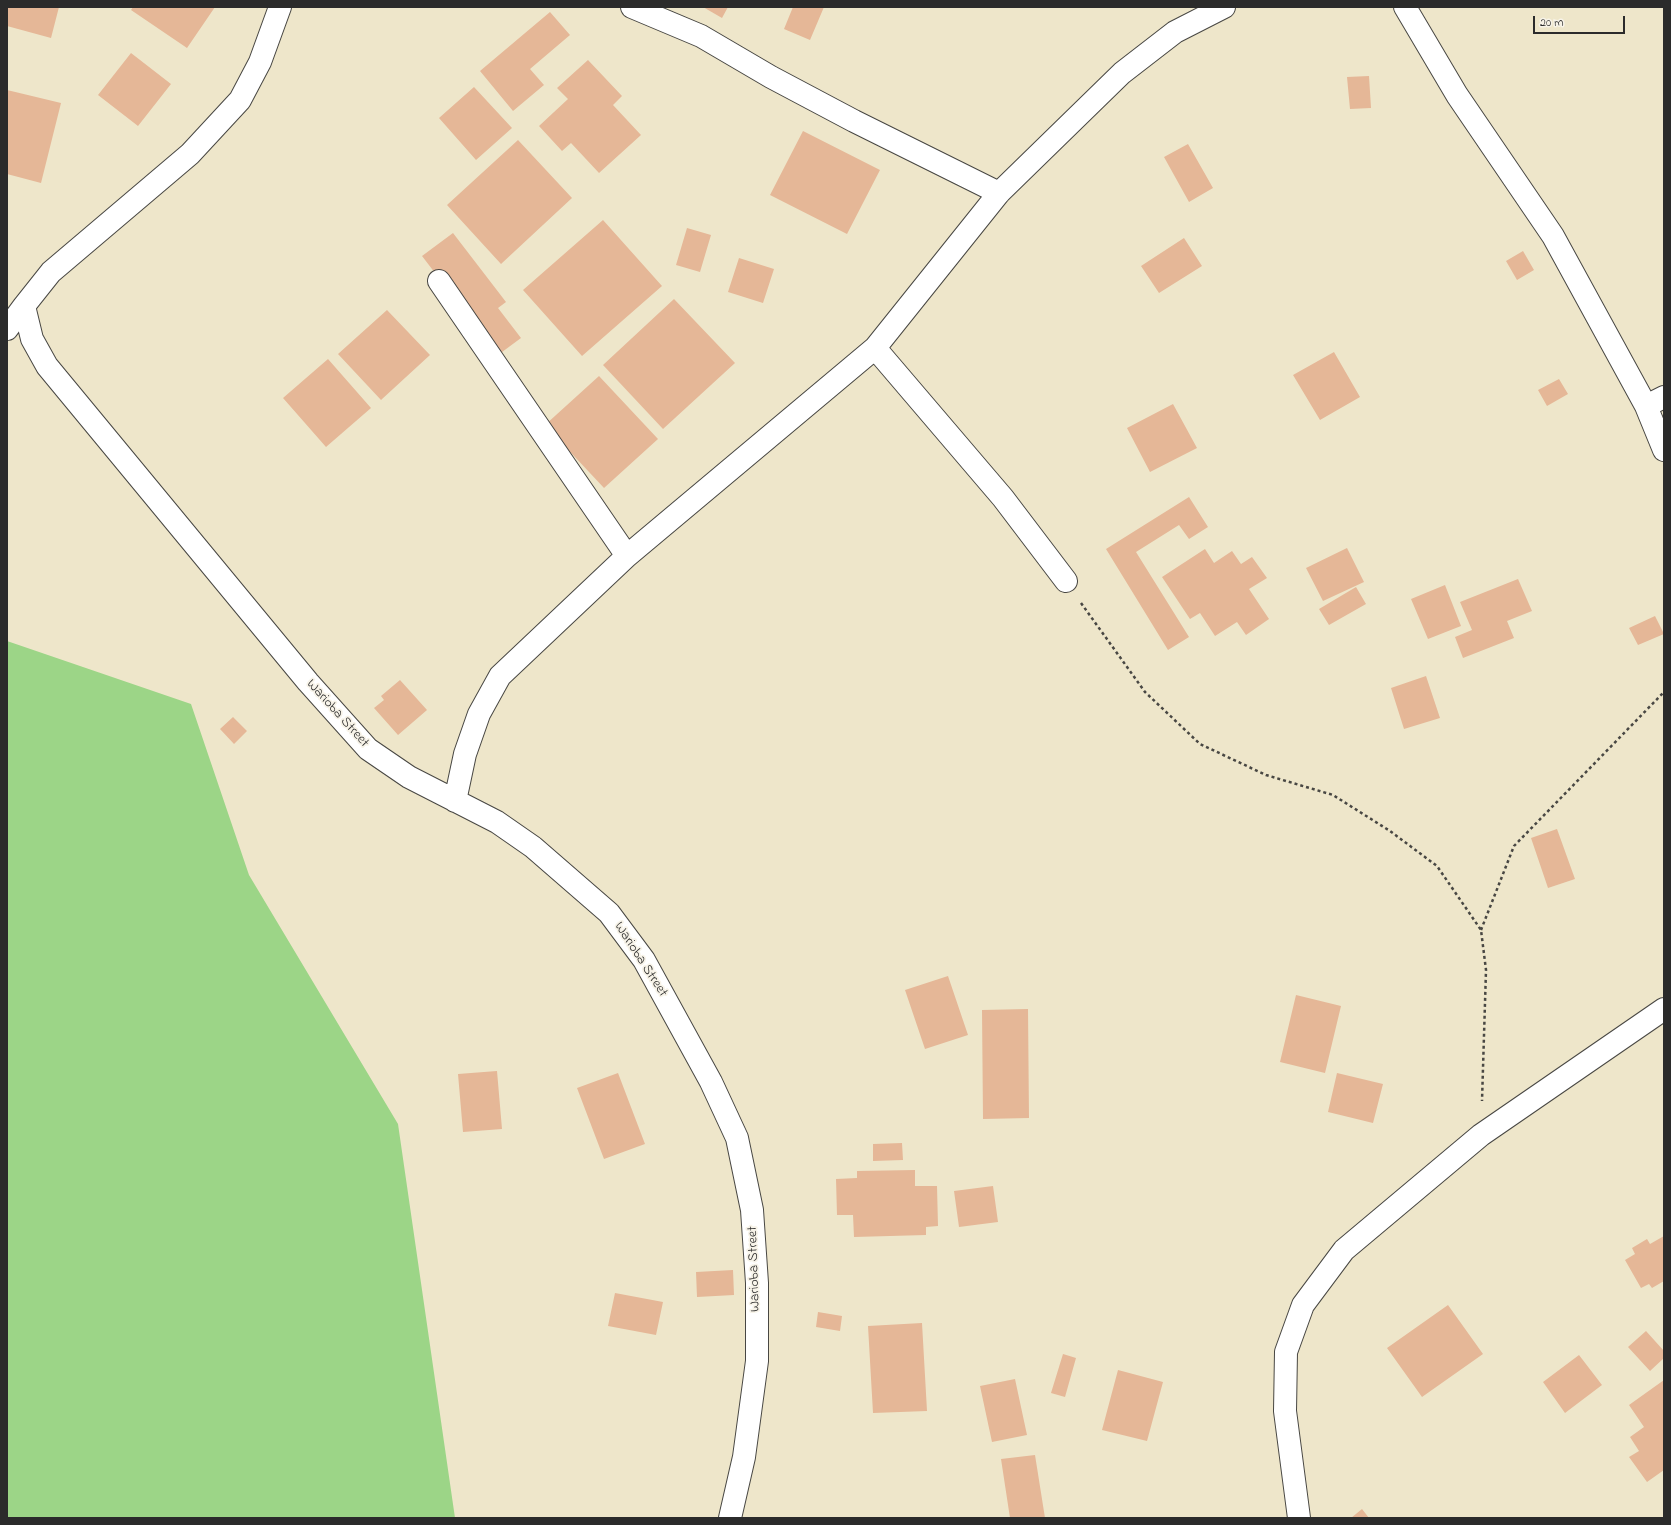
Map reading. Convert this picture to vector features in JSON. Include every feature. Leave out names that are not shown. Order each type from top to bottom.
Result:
[{"type":"street","points":[[7,329],[51,272],[190,154],[240,100],[260,62],[280,7]]},
{"type":"street","points":[[632,7],[701,36],[771,77],[999,193]]},
{"type":"street","points":[[455,801],[465,754],[479,714],[500,676],[627,556],[875,348],[999,193],[1122,73],[1175,32],[1224,7]]},
{"type":"street","points":[[1405,7],[1457,95],[1553,236],[1655,402],[1664,450]]},
{"type":"street","points":[[439,281],[627,556]]},
{"type":"street","name":"Warioba Street","points":[[24,306],[32,339],[47,366],[308,682],[368,750],[409,777],[497,822],[533,847],[609,913],[644,960],[711,1082],[737,1138],[752,1210],[757,1282],[758,1361],[744,1457],[730,1518]]},
{"type":"street","points":[[875,348],[1003,498],[1066,581]]},
{"type":"street","points":[[1299,1518],[1285,1411],[1286,1352],[1303,1305],[1344,1250],[1481,1135],[1664,1009]]},
{"type":"path","points":[[1066,581],[1145,692],[1200,744],[1266,775],[1334,795],[1390,831],[1437,866],[1481,930],[1486,970],[1481,1135]]},
{"type":"path","points":[[1481,930],[1514,846],[1664,692]]},
{"type":"green space","points":[[7,641],[191,704],[249,875],[398,1124],[455,1518],[7,1518]]},
{"type":"building","points":[[7,7],[59,7],[51,38],[7,26]]},
{"type":"building","points":[[133,7],[215,7],[187,48],[131,10]]},
{"type":"building","points":[[703,7],[728,7],[722,18]]},
{"type":"building","points":[[793,7],[824,7],[810,40],[784,29]]},
{"type":"building","points":[[550,12],[570,35],[530,69],[544,85],[513,111],[480,71]]},
{"type":"building","points":[[131,53],[171,84],[138,126],[98,95]]},
{"type":"building","points":[[588,60],[622,96],[613,105],[641,135],[599,173],[571,143],[562,151],[539,126],[568,99],[557,88]]},
{"type":"building","points":[[1369,76],[1371,108],[1350,109],[1347,77]]},
{"type":"building","points":[[474,87],[512,128],[476,160],[439,118]]},
{"type":"building","points":[[7,90],[61,103],[41,183],[7,174]]},
{"type":"building","points":[[803,131],[880,170],[847,234],[770,195]]},
{"type":"building","points":[[518,140],[572,198],[501,264],[447,205]]},
{"type":"building","points":[[1188,144],[1213,188],[1189,202],[1164,157]]},
{"type":"building","points":[[603,220],[662,286],[582,356],[523,290]]},
{"type":"building","points":[[687,228],[711,235],[700,272],[676,265]]},
{"type":"building","points":[[453,233],[506,302],[498,308],[521,338],[498,355],[422,256]]},
{"type":"building","points":[[1184,238],[1202,266],[1159,293],[1141,266]]},
{"type":"building","points":[[1523,251],[1534,270],[1517,280],[1506,261]]},
{"type":"building","points":[[739,258],[774,269],[763,303],[728,292]]},
{"type":"building","points":[[674,299],[735,363],[663,429],[603,365]]},
{"type":"building","points":[[387,310],[430,355],[381,400],[338,354]]},
{"type":"building","points":[[1334,352],[1360,397],[1320,420],[1293,375]]},
{"type":"building","points":[[328,359],[371,408],[326,447],[283,398]]},
{"type":"building","points":[[599,376],[658,439],[604,488],[545,425]]},
{"type":"building","points":[[1559,379],[1568,394],[1547,406],[1538,390]]},
{"type":"building","points":[[1173,404],[1197,448],[1150,472],[1127,428]]},
{"type":"building","points":[[1189,497],[1208,527],[1189,539],[1179,525],[1136,552],[1189,637],[1168,650],[1106,549]]},
{"type":"building","points":[[1347,548],[1364,582],[1323,601],[1306,568]]},
{"type":"building","points":[[1205,549],[1214,563],[1232,551],[1241,564],[1252,557],[1267,578],[1249,589],[1269,619],[1246,635],[1237,622],[1215,636],[1200,613],[1190,619],[1162,577]]},
{"type":"building","points":[[1518,579],[1532,611],[1507,621],[1514,638],[1463,658],[1455,637],[1472,630],[1460,602]]},
{"type":"building","points":[[1445,585],[1461,626],[1428,639],[1411,599]]},
{"type":"building","points":[[1356,587],[1366,604],[1329,625],[1319,609]]},
{"type":"building","points":[[1655,616],[1664,634],[1638,645],[1629,628]]},
{"type":"building","points":[[1426,676],[1440,718],[1404,729],[1391,688]]},
{"type":"building","points":[[400,680],[427,710],[398,735],[374,708],[384,700],[381,696]]},
{"type":"building","points":[[233,717],[247,731],[234,744],[220,729]]},
{"type":"building","points":[[1557,829],[1575,879],[1548,888],[1531,838]]},
{"type":"building","points":[[948,976],[968,1035],[925,1049],[905,990]]},
{"type":"building","points":[[1296,995],[1341,1006],[1325,1073],[1280,1062]]},
{"type":"building","points":[[1028,1009],[1029,1118],[983,1119],[982,1010]]},
{"type":"building","points":[[497,1071],[502,1129],[463,1132],[458,1074]]},
{"type":"building","points":[[618,1073],[645,1144],[604,1159],[577,1088]]},
{"type":"building","points":[[1337,1073],[1383,1084],[1373,1123],[1328,1112]]},
{"type":"building","points":[[902,1143],[903,1160],[873,1161],[873,1144]]},
{"type":"building","points":[[915,1170],[915,1186],[937,1186],[938,1226],[926,1227],[926,1235],[854,1237],[853,1215],[837,1215],[836,1179],[857,1178],[857,1171]]},
{"type":"building","points":[[993,1186],[998,1222],[959,1227],[954,1191]]},
{"type":"building","points":[[1664,1236],[1664,1281],[1652,1288],[1649,1284],[1641,1288],[1625,1260],[1635,1254],[1632,1248],[1647,1239],[1650,1244]]},
{"type":"building","points":[[733,1270],[734,1295],[697,1297],[696,1272]]},
{"type":"building","points":[[615,1293],[663,1302],[656,1335],[608,1326]]},
{"type":"building","points":[[1448,1305],[1483,1354],[1422,1397],[1387,1348]]},
{"type":"building","points":[[818,1312],[842,1316],[840,1331],[816,1327]]},
{"type":"building","points":[[922,1323],[927,1411],[873,1413],[868,1326]]},
{"type":"building","points":[[1646,1331],[1664,1351],[1664,1358],[1650,1371],[1628,1347]]},
{"type":"building","points":[[1063,1354],[1076,1358],[1065,1397],[1051,1393]]},
{"type":"building","points":[[1579,1355],[1602,1385],[1565,1413],[1543,1382]]},
{"type":"building","points":[[1118,1370],[1163,1382],[1147,1441],[1102,1430]]},
{"type":"building","points":[[1015,1379],[1027,1435],[992,1442],[980,1386]]},
{"type":"building","points":[[1664,1380],[1664,1470],[1647,1482],[1629,1457],[1639,1451],[1630,1437],[1644,1427],[1629,1405]]},
{"type":"building","points":[[1035,1455],[1045,1518],[1010,1518],[1001,1459]]},
{"type":"building","points":[[1362,1509],[1369,1518],[1351,1518]]}]
